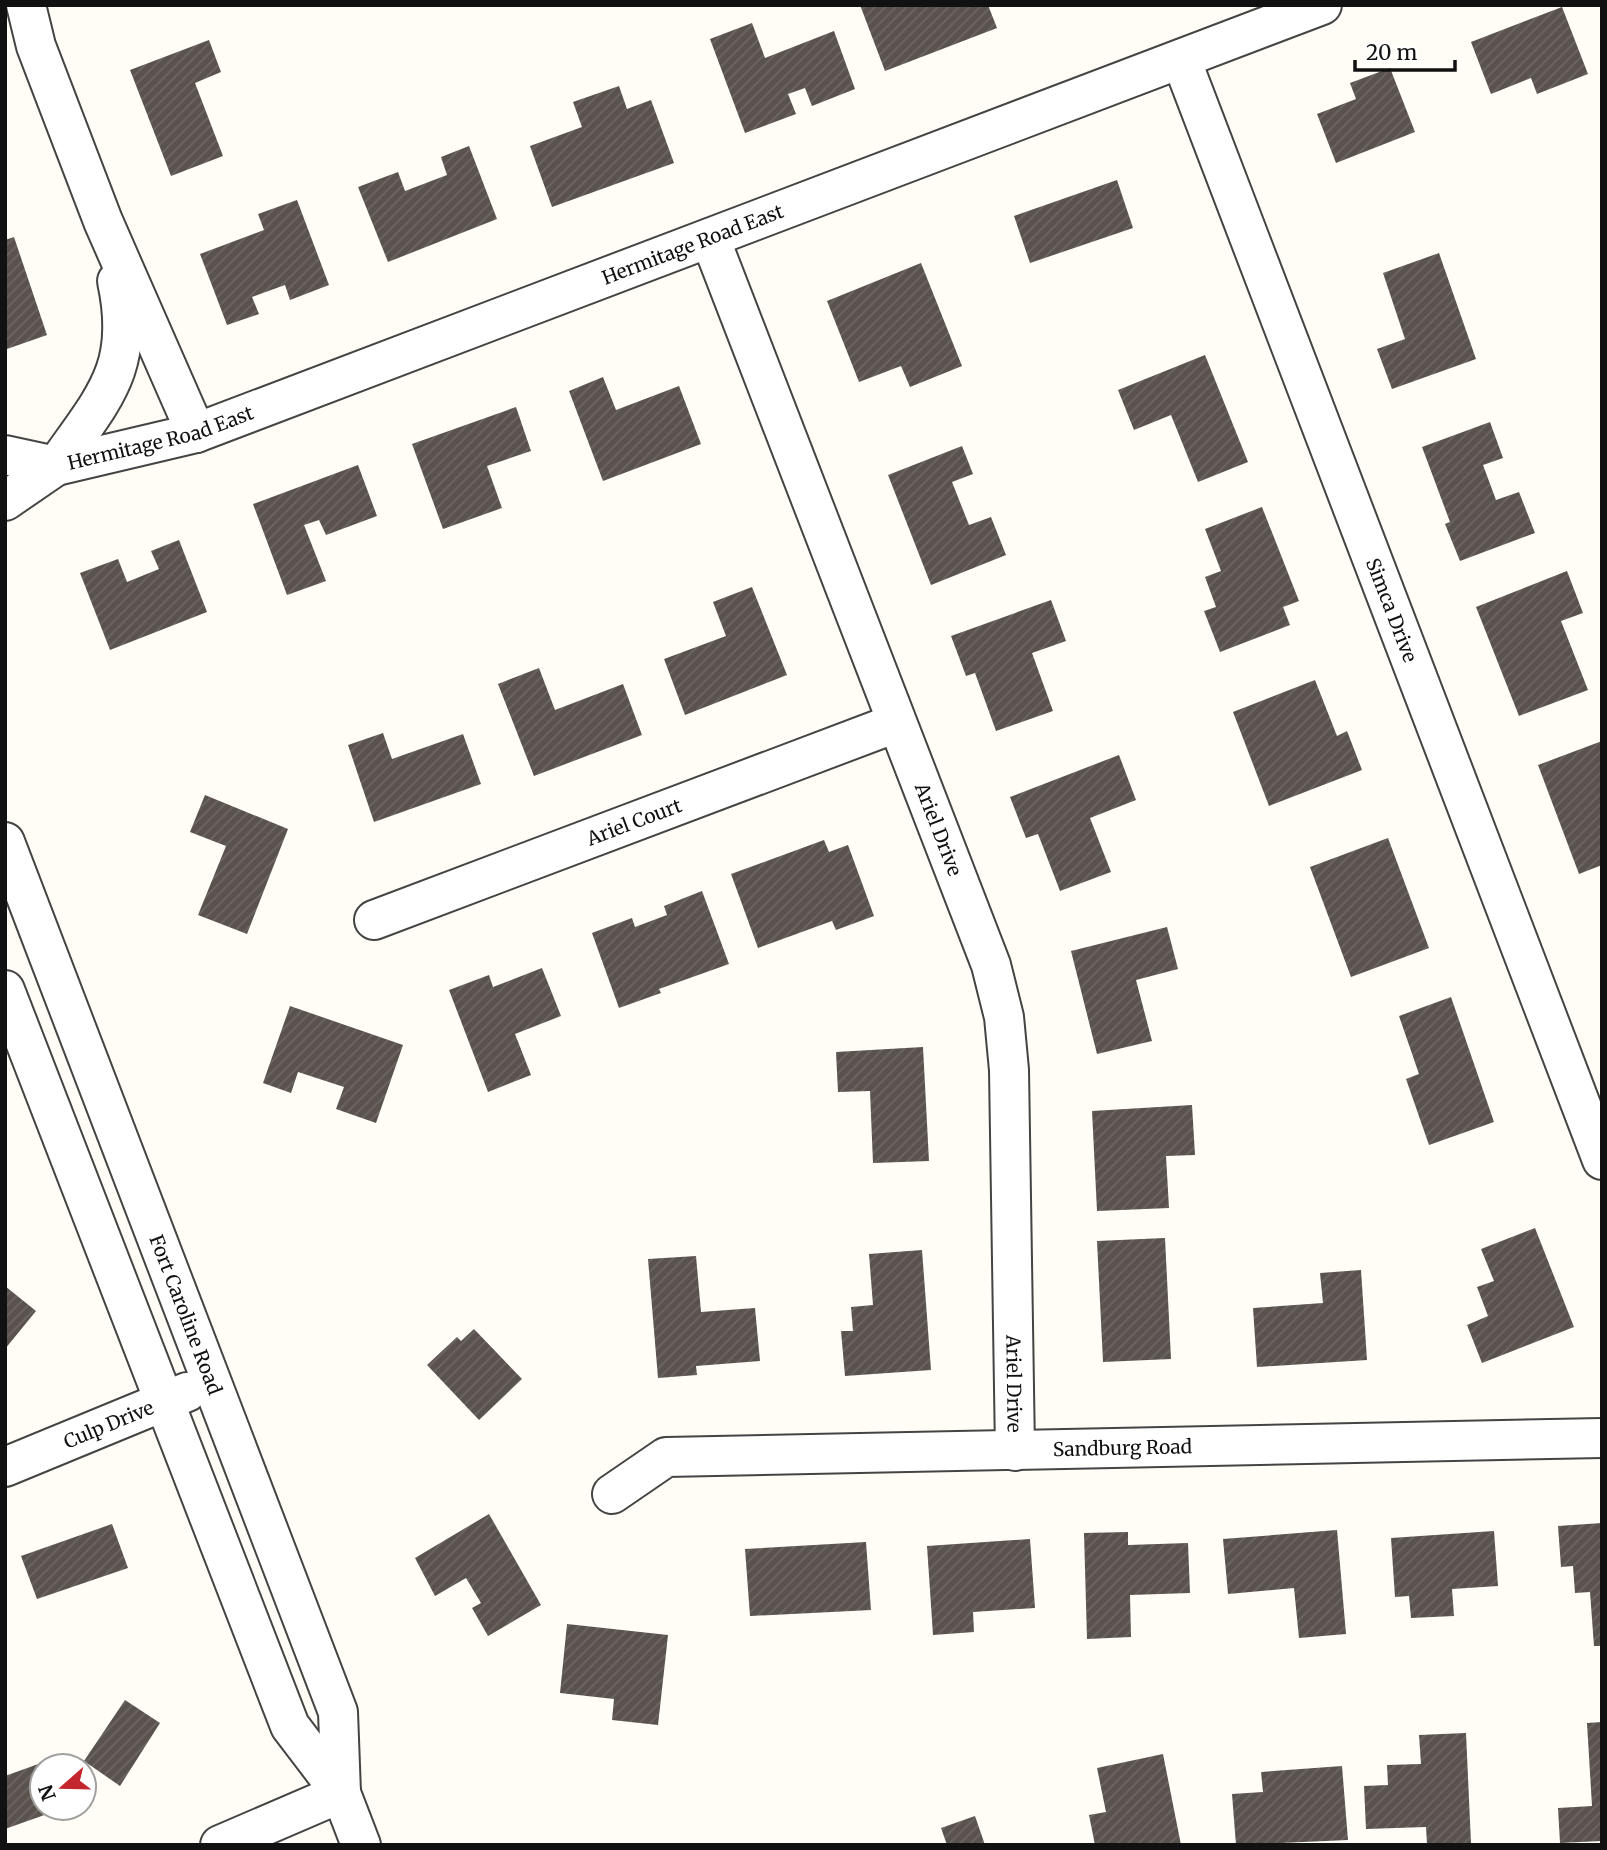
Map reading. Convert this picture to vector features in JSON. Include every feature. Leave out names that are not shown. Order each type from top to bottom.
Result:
[{"type":"street","points":[[26,5],[36,46],[103,221],[196,433]]},
{"type":"street","name":"Hermitage Road East","points":[[5,501],[56,466],[196,433],[1322,5]]},
{"type":"street","name":"Simca Drive","points":[[1181,59],[1602,1160]]},
{"type":"street","points":[[56,466],[104,397],[121,360],[123,312],[103,221]]},
{"type":"street","name":"Ariel Drive","points":[[710,238],[990,965],[1004,1017],[1009,1070],[1015,1451]]},
{"type":"street","name":"Hermitage Road East","points":[[5,455],[56,466]]},
{"type":"street","name":"Ariel Court","points":[[374,920],[896,723]]},
{"type":"street","name":"Fort Caroline Road","points":[[5,842],[338,1712],[341,1793]]},
{"type":"street","points":[[7,1001],[60,986]]},
{"type":"street","name":"Fort Caroline Road","points":[[7,1001],[290,1726],[341,1793],[361,1845]]},
{"type":"street","name":"Culp Drive","points":[[5,1467],[212,1382]]},
{"type":"street","name":"Sandburg Road","points":[[612,1494],[666,1457],[1602,1438]]},
{"type":"street","points":[[220,1845],[341,1793]]},
{"type":"building","points":[[860,5],[988,5],[997,28],[885,71]]},
{"type":"building","points":[[1562,7],[1588,74],[1537,94],[1531,78],[1491,94],[1471,42]]},
{"type":"building","points":[[752,23],[765,58],[834,31],[855,89],[812,106],[805,88],[788,94],[796,114],[745,133],[710,39]]},
{"type":"building","points":[[209,40],[221,72],[195,83],[223,156],[171,176],[130,70]]},
{"type":"building","points":[[1390,68],[1415,132],[1336,163],[1317,114],[1356,99],[1350,83]]},
{"type":"building","points":[[619,86],[627,109],[651,100],[674,163],[552,207],[530,146],[582,127],[573,102]]},
{"type":"building","points":[[469,146],[497,219],[388,262],[358,187],[398,172],[405,191],[447,175],[441,157]]},
{"type":"building","points":[[1117,180],[1133,228],[1030,263],[1014,216]]},
{"type":"building","points":[[297,200],[329,285],[290,300],[285,285],[252,297],[259,314],[227,325],[200,254],[264,230],[258,214]]},
{"type":"building","points":[[14,237],[47,335],[7,349],[5,240]]},
{"type":"building","points":[[1439,253],[1476,359],[1392,389],[1377,349],[1405,339],[1383,273]]},
{"type":"building","points":[[921,263],[962,366],[910,387],[901,366],[859,382],[827,301]]},
{"type":"building","points":[[1205,355],[1248,462],[1198,482],[1171,415],[1134,430],[1118,390]]},
{"type":"building","points":[[603,377],[616,410],[679,386],[701,444],[603,481],[569,391]]},
{"type":"building","points":[[516,407],[531,451],[487,466],[502,508],[443,529],[412,444]]},
{"type":"building","points":[[1490,422],[1503,458],[1483,465],[1496,500],[1519,492],[1535,533],[1460,561],[1445,524],[1450,522],[1422,447]]},
{"type":"building","points":[[962,446],[973,474],[952,482],[969,525],[991,517],[1006,555],[931,585],[888,475]]},
{"type":"building","points":[[358,465],[377,516],[326,535],[319,520],[304,525],[326,581],[287,595],[253,504]]},
{"type":"building","points":[[1262,507],[1299,601],[1283,607],[1290,625],[1220,652],[1204,611],[1216,607],[1205,577],[1221,571],[1205,529]]},
{"type":"building","points":[[179,540],[207,612],[110,650],[80,573],[118,559],[127,582],[159,569],[151,551]]},
{"type":"building","points":[[1567,571],[1583,613],[1561,621],[1588,690],[1519,716],[1476,607]]},
{"type":"building","points":[[752,587],[787,675],[685,715],[664,659],[726,636],[713,602]]},
{"type":"building","points":[[1051,600],[1066,641],[1032,653],[1053,711],[996,731],[975,673],[966,676],[951,636]]},
{"type":"building","points":[[539,668],[555,710],[623,684],[642,735],[534,776],[498,684]]},
{"type":"building","points":[[1315,680],[1337,736],[1347,731],[1362,770],[1269,806],[1233,712]]},
{"type":"building","points":[[383,733],[392,759],[463,734],[481,784],[374,822],[348,745]]},
{"type":"building","points":[[1602,741],[1602,865],[1579,874],[1538,765]]},
{"type":"building","points":[[1119,755],[1136,800],[1090,818],[1111,872],[1060,891],[1038,834],[1026,838],[1010,797]]},
{"type":"building","points":[[205,795],[288,829],[247,934],[198,915],[226,846],[190,832]]},
{"type":"building","points":[[1388,838],[1429,948],[1351,977],[1310,867]]},
{"type":"building","points":[[824,840],[829,852],[848,845],[874,916],[836,930],[832,921],[758,948],[731,874]]},
{"type":"building","points":[[702,891],[729,964],[659,989],[661,993],[619,1008],[592,933],[632,918],[635,927],[667,915],[664,906]]},
{"type":"building","points":[[1167,927],[1178,969],[1136,980],[1152,1041],[1097,1054],[1071,951]]},
{"type":"building","points":[[542,968],[561,1016],[515,1034],[531,1075],[488,1092],[449,990],[489,975],[493,987]]},
{"type":"building","points":[[1451,997],[1494,1122],[1429,1145],[1406,1079],[1419,1074],[1399,1016]]},
{"type":"building","points":[[290,1006],[403,1045],[376,1123],[336,1109],[344,1087],[298,1072],[291,1093],[263,1083]]},
{"type":"building","points":[[923,1047],[929,1161],[873,1163],[870,1091],[838,1092],[836,1052]]},
{"type":"building","points":[[1192,1105],[1195,1155],[1166,1156],[1169,1208],[1097,1211],[1092,1111]]},
{"type":"building","points":[[1535,1228],[1574,1327],[1482,1363],[1467,1325],[1488,1316],[1477,1287],[1494,1281],[1481,1249]]},
{"type":"building","points":[[1165,1238],[1171,1359],[1103,1362],[1097,1241]]},
{"type":"building","points":[[922,1250],[931,1370],[845,1376],[841,1331],[853,1331],[851,1307],[873,1305],[869,1254]]},
{"type":"building","points":[[696,1256],[701,1312],[755,1308],[760,1361],[696,1366],[697,1375],[658,1378],[648,1259]]},
{"type":"building","points":[[1361,1270],[1367,1360],[1257,1367],[1253,1308],[1323,1303],[1320,1273]]},
{"type":"building","points":[[5,1286],[36,1311],[5,1349]]},
{"type":"building","points":[[474,1329],[522,1379],[479,1420],[427,1365],[457,1337],[461,1341]]},
{"type":"building","points":[[489,1514],[541,1605],[488,1636],[472,1608],[481,1603],[466,1578],[435,1596],[415,1558]]},
{"type":"building","points":[[1602,1523],[1602,1646],[1594,1646],[1590,1592],[1575,1593],[1573,1566],[1561,1567],[1558,1526]]},
{"type":"building","points":[[112,1524],[128,1568],[37,1599],[21,1556]]},
{"type":"building","points":[[1337,1530],[1346,1634],[1299,1638],[1294,1588],[1228,1594],[1223,1539]]},
{"type":"building","points":[[1494,1531],[1498,1586],[1452,1589],[1454,1616],[1411,1618],[1409,1596],[1395,1597],[1391,1538]]},
{"type":"building","points":[[1128,1532],[1128,1545],[1188,1543],[1190,1593],[1130,1595],[1131,1637],[1087,1639],[1084,1533]]},
{"type":"building","points":[[1030,1539],[1035,1608],[973,1612],[974,1632],[933,1635],[927,1546]]},
{"type":"building","points":[[866,1542],[871,1610],[750,1616],[745,1549]]},
{"type":"building","points":[[567,1624],[668,1635],[658,1725],[612,1720],[614,1699],[560,1693]]},
{"type":"building","points":[[125,1700],[160,1723],[120,1786],[98,1771],[98,1752],[90,1752]]},
{"type":"building","points":[[1602,1722],[1602,1841],[1560,1843],[1558,1808],[1592,1806],[1587,1723]]},
{"type":"building","points":[[1466,1733],[1471,1843],[1427,1844],[1426,1827],[1366,1829],[1364,1786],[1388,1785],[1387,1765],[1421,1764],[1419,1735]]},
{"type":"building","points":[[1163,1754],[1181,1845],[1095,1845],[1089,1815],[1106,1812],[1097,1768]]},
{"type":"building","points":[[1342,1766],[1348,1840],[1236,1845],[1232,1794],[1263,1792],[1261,1772]]},
{"type":"building","points":[[28,1768],[28,1821],[5,1829],[5,1776]]},
{"type":"building","points":[[975,1816],[985,1845],[947,1845],[941,1828]]}]
